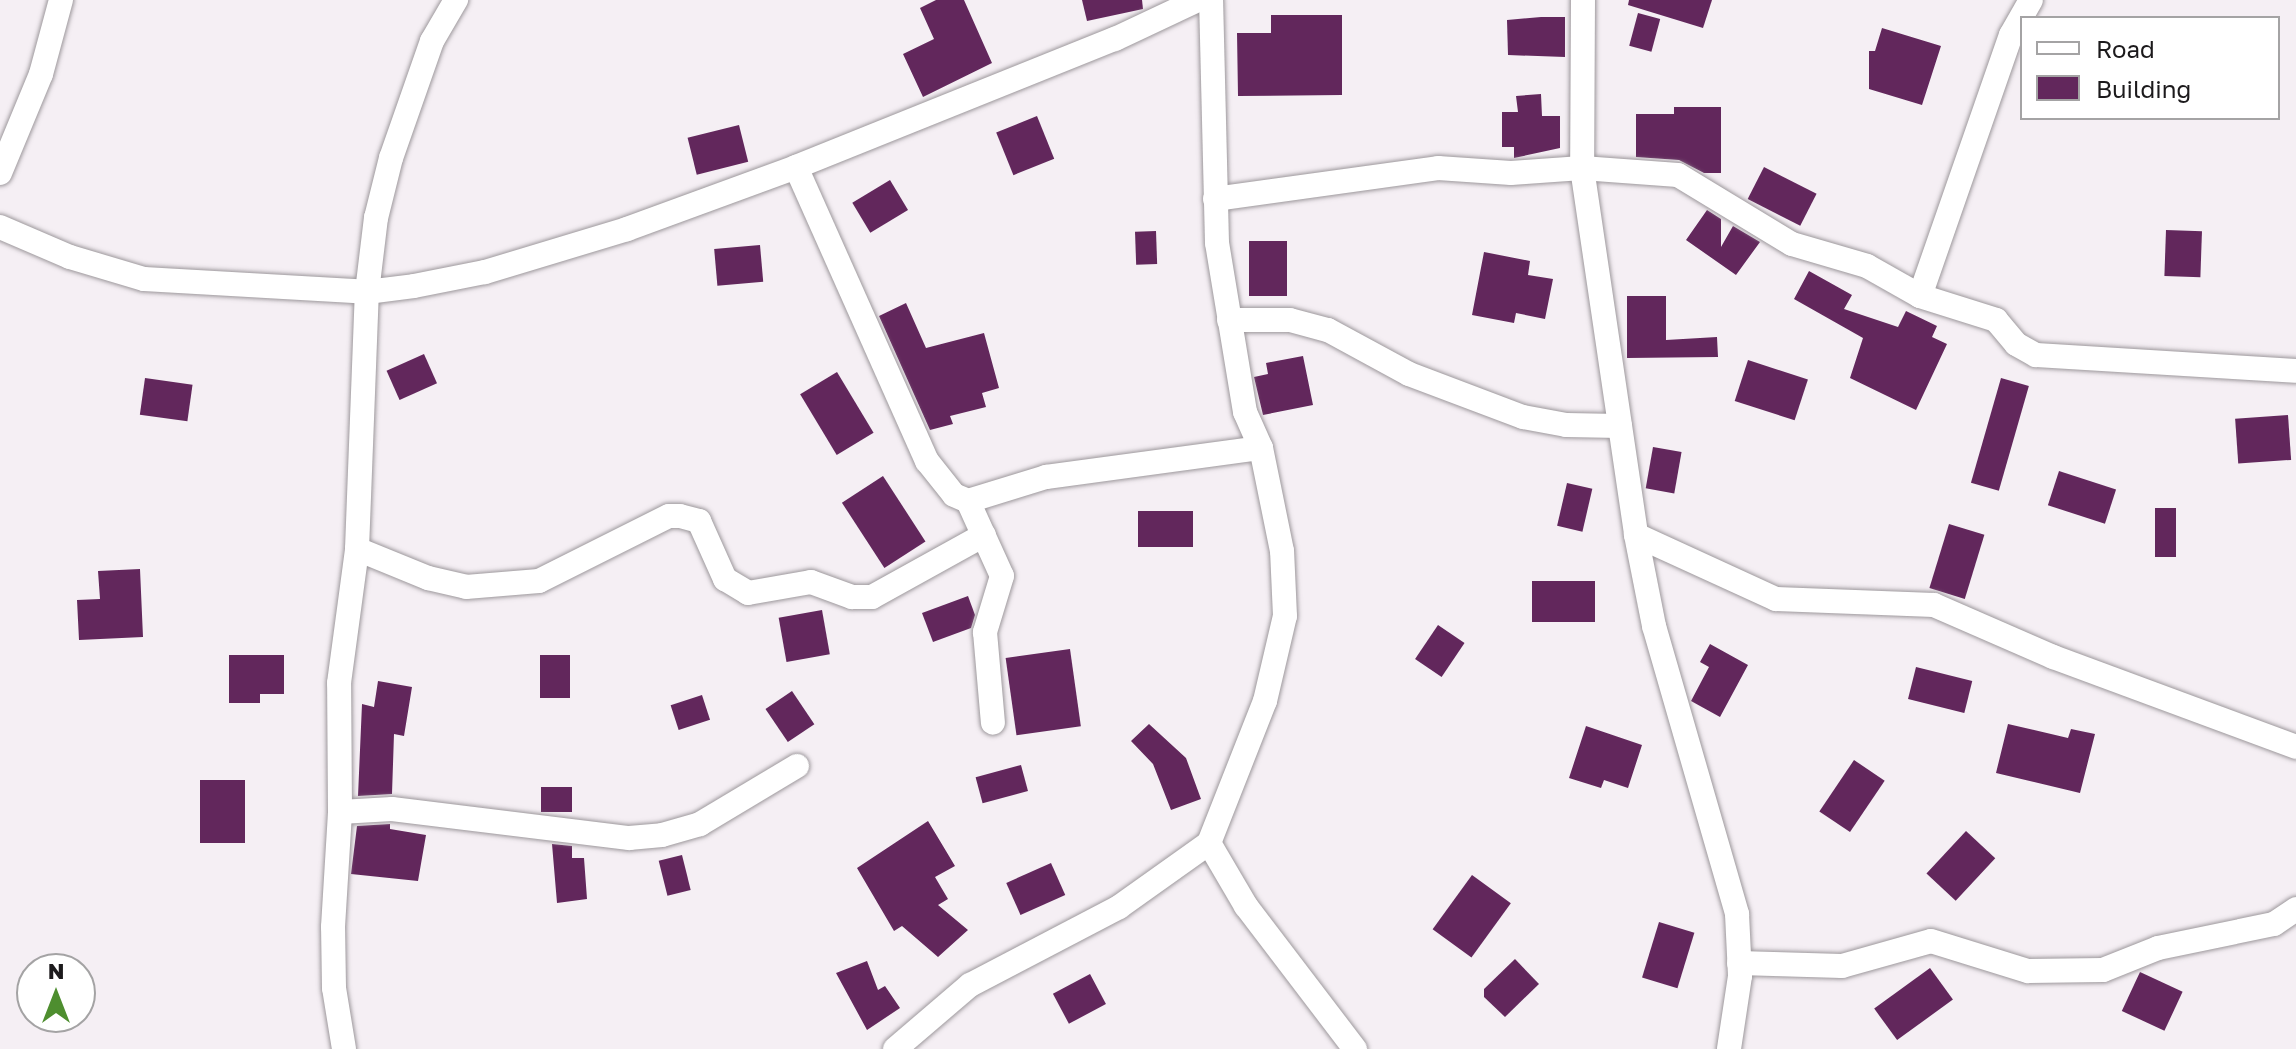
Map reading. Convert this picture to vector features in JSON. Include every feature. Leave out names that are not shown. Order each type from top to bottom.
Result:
[{"type":"street","points":[[0,173],[41,74],[61,0]]},
{"type":"street","points":[[344,1049],[334,988],[333,927],[340,812],[339,683],[357,549],[367,292],[376,218],[391,158],[432,41],[456,0]]},
{"type":"street","points":[[0,227],[70,257],[144,279],[367,292],[485,272],[627,229],[796,167],[1115,39],[1198,0]]},
{"type":"street","points":[[895,1049],[970,985],[1119,907],[1209,843],[1255,730],[1285,616],[1282,551],[1261,448],[1245,412],[1229,320],[1215,199],[1211,0]]},
{"type":"street","points":[[1583,0],[1582,168],[1636,535],[1654,626],[1737,914],[1739,963],[1729,1049]]},
{"type":"street","points":[[1920,296],[2011,35],[2020,19]]},
{"type":"street","points":[[796,167],[927,461],[940,484],[968,501],[1002,576],[985,632],[993,723]]},
{"type":"street","points":[[1215,199],[1438,168],[1511,173],[1582,168],[1678,175],[1792,244],[1867,266],[1920,296],[1996,320],[2016,344],[2036,355],[2296,371]]},
{"type":"street","points":[[1229,320],[1290,320],[1328,330],[1409,374],[1523,417],[1566,425],[1620,426]]},
{"type":"street","points":[[968,501],[1046,477],[1261,448]]},
{"type":"street","points":[[357,549],[428,578],[466,587],[539,581],[669,516],[680,516],[699,521],[725,579],[748,593],[811,582],[852,597],[872,597],[984,535]]},
{"type":"street","points":[[1636,535],[1776,599],[1934,605],[2053,657],[2296,747]]},
{"type":"street","points":[[340,812],[392,809],[629,838],[662,835],[700,824],[797,766]]},
{"type":"street","points":[[1209,843],[1246,906],[1355,1049]]},
{"type":"street","points":[[1739,963],[1842,966],[1931,941],[2028,971],[2103,970],[2158,948],[2274,924],[2296,909]]},
{"type":"building","points":[[936,0],[964,0],[992,63],[923,97],[903,54],[934,39],[920,8]]},
{"type":"building","points":[[1082,0],[1142,0],[1143,9],[1087,21]]},
{"type":"building","points":[[1629,0],[1712,0],[1703,28],[1628,5]]},
{"type":"building","points":[[1638,13],[1660,19],[1651,52],[1629,46]]},
{"type":"building","points":[[1271,15],[1342,15],[1342,95],[1238,96],[1237,33],[1271,33]]},
{"type":"building","points":[[1565,17],[1565,57],[1508,55],[1507,20]]},
{"type":"building","points":[[1882,28],[1941,46],[1922,105],[1869,89],[1869,51],[1875,51]]},
{"type":"building","points":[[1541,94],[1542,116],[1560,116],[1560,148],[1514,158],[1514,147],[1502,147],[1502,112],[1518,112],[1516,96]]},
{"type":"building","points":[[1674,107],[1721,107],[1721,173],[1704,173],[1679,160],[1636,157],[1636,114],[1674,114]]},
{"type":"building","points":[[1037,116],[1054,159],[1013,175],[996,132]]},
{"type":"building","points":[[739,125],[748,162],[697,175],[688,138]]},
{"type":"building","points":[[1764,167],[1817,194],[1800,226],[1748,199]]},
{"type":"building","points":[[890,180],[908,210],[870,233],[852,203]]},
{"type":"building","points":[[1707,210],[1721,219],[1721,247],[1733,226],[1760,242],[1736,275],[1686,240]]},
{"type":"building","points":[[2166,230],[2202,231],[2200,277],[2164,276]]},
{"type":"building","points":[[1156,231],[1157,264],[1136,265],[1135,232]]},
{"type":"building","points":[[1249,241],[1287,241],[1287,296],[1249,296]]},
{"type":"building","points":[[760,245],[763,282],[717,286],[714,249]]},
{"type":"building","points":[[1484,252],[1530,261],[1528,275],[1553,279],[1545,319],[1516,313],[1514,323],[1472,315]]},
{"type":"building","points":[[1809,271],[1852,295],[1844,309],[1898,327],[1906,311],[1937,326],[1932,337],[1947,344],[1916,410],[1850,378],[1863,338],[1794,299]]},
{"type":"building","points":[[1627,296],[1666,296],[1666,340],[1717,337],[1718,357],[1627,358]]},
{"type":"building","points":[[906,303],[926,348],[984,333],[999,388],[982,393],[986,407],[950,416],[953,424],[930,430],[879,316]]},
{"type":"building","points":[[424,354],[437,383],[400,400],[387,371]]},
{"type":"building","points":[[1303,356],[1313,405],[1263,415],[1254,377],[1268,374],[1266,363]]},
{"type":"building","points":[[1748,360],[1808,379],[1795,420],[1735,401]]},
{"type":"building","points":[[837,372],[874,433],[837,455],[800,394]]},
{"type":"building","points":[[145,378],[193,385],[187,421],[140,415]]},
{"type":"building","points":[[2001,378],[2029,386],[1999,491],[1971,483]]},
{"type":"building","points":[[2288,415],[2291,460],[2238,464],[2235,419]]},
{"type":"building","points":[[1653,447],[1682,452],[1674,493],[1646,488]]},
{"type":"building","points":[[2059,471],[2116,490],[2105,524],[2048,505]]},
{"type":"building","points":[[883,476],[925,541],[884,568],[842,503]]},
{"type":"building","points":[[1567,483],[1592,489],[1582,532],[1557,526]]},
{"type":"building","points":[[2155,508],[2176,508],[2176,557],[2155,557]]},
{"type":"building","points":[[1138,511],[1193,511],[1193,547],[1138,547]]},
{"type":"building","points":[[1949,524],[1984,535],[1965,599],[1929,588]]},
{"type":"building","points":[[140,569],[143,637],[79,640],[77,600],[100,599],[98,571]]},
{"type":"building","points":[[1532,581],[1595,581],[1595,622],[1532,622]]},
{"type":"building","points":[[968,596],[975,615],[971,628],[933,642],[922,613]]},
{"type":"building","points":[[822,610],[830,654],[786,662],[779,618]]},
{"type":"building","points":[[1438,625],[1465,643],[1442,677],[1415,659]]},
{"type":"building","points":[[1710,644],[1748,665],[1720,717],[1691,701],[1709,667],[1700,662]]},
{"type":"building","points":[[1070,649],[1081,726],[1016,735],[1006,658]]},
{"type":"building","points":[[229,655],[284,655],[284,694],[260,694],[260,703],[229,703]]},
{"type":"building","points":[[540,655],[570,655],[570,698],[540,698]]},
{"type":"building","points":[[1916,667],[1972,681],[1964,713],[1908,699]]},
{"type":"building","points":[[378,681],[412,687],[404,736],[394,734],[392,794],[358,796],[362,704],[374,707]]},
{"type":"building","points":[[792,691],[814,724],[788,742],[765,709]]},
{"type":"building","points":[[702,695],[710,720],[679,730],[671,705]]},
{"type":"building","points":[[1149,724],[1186,758],[1201,799],[1171,810],[1153,764],[1131,741]]},
{"type":"building","points":[[2008,724],[2068,738],[2071,729],[2095,734],[2080,793],[1996,773]]},
{"type":"building","points":[[1586,726],[1642,745],[1628,788],[1604,780],[1601,788],[1569,778]]},
{"type":"building","points":[[1854,760],[1885,781],[1850,832],[1819,811]]},
{"type":"building","points":[[1021,765],[1028,791],[983,803],[976,777]]},
{"type":"building","points":[[200,780],[245,780],[245,843],[200,843]]},
{"type":"building","points":[[541,787],[572,787],[572,812],[541,812]]},
{"type":"building","points":[[928,821],[955,866],[935,877],[948,899],[938,905],[968,930],[938,957],[902,926],[894,931],[857,868]]},
{"type":"building","points":[[390,824],[390,829],[426,835],[418,881],[351,874],[357,826]]},
{"type":"building","points":[[1966,831],[1995,858],[1956,901],[1926,873]]},
{"type":"building","points":[[552,844],[572,846],[572,858],[584,858],[587,899],[557,903]]},
{"type":"building","points":[[682,855],[691,890],[667,896],[659,861]]},
{"type":"building","points":[[1051,863],[1065,895],[1020,915],[1006,883]]},
{"type":"building","points":[[1472,875],[1511,903],[1471,957],[1433,929]]},
{"type":"building","points":[[1659,922],[1694,933],[1677,988],[1642,977]]},
{"type":"building","points":[[1515,959],[1539,984],[1505,1017],[1484,997],[1484,989]]},
{"type":"building","points":[[867,961],[878,990],[885,986],[900,1008],[867,1030],[836,973]]},
{"type":"building","points":[[1930,968],[1953,1000],[1897,1040],[1874,1009]]},
{"type":"building","points":[[2140,972],[2183,992],[2164,1031],[2122,1011]]},
{"type":"building","points":[[1090,974],[1106,1004],[1069,1024],[1053,994]]}]
